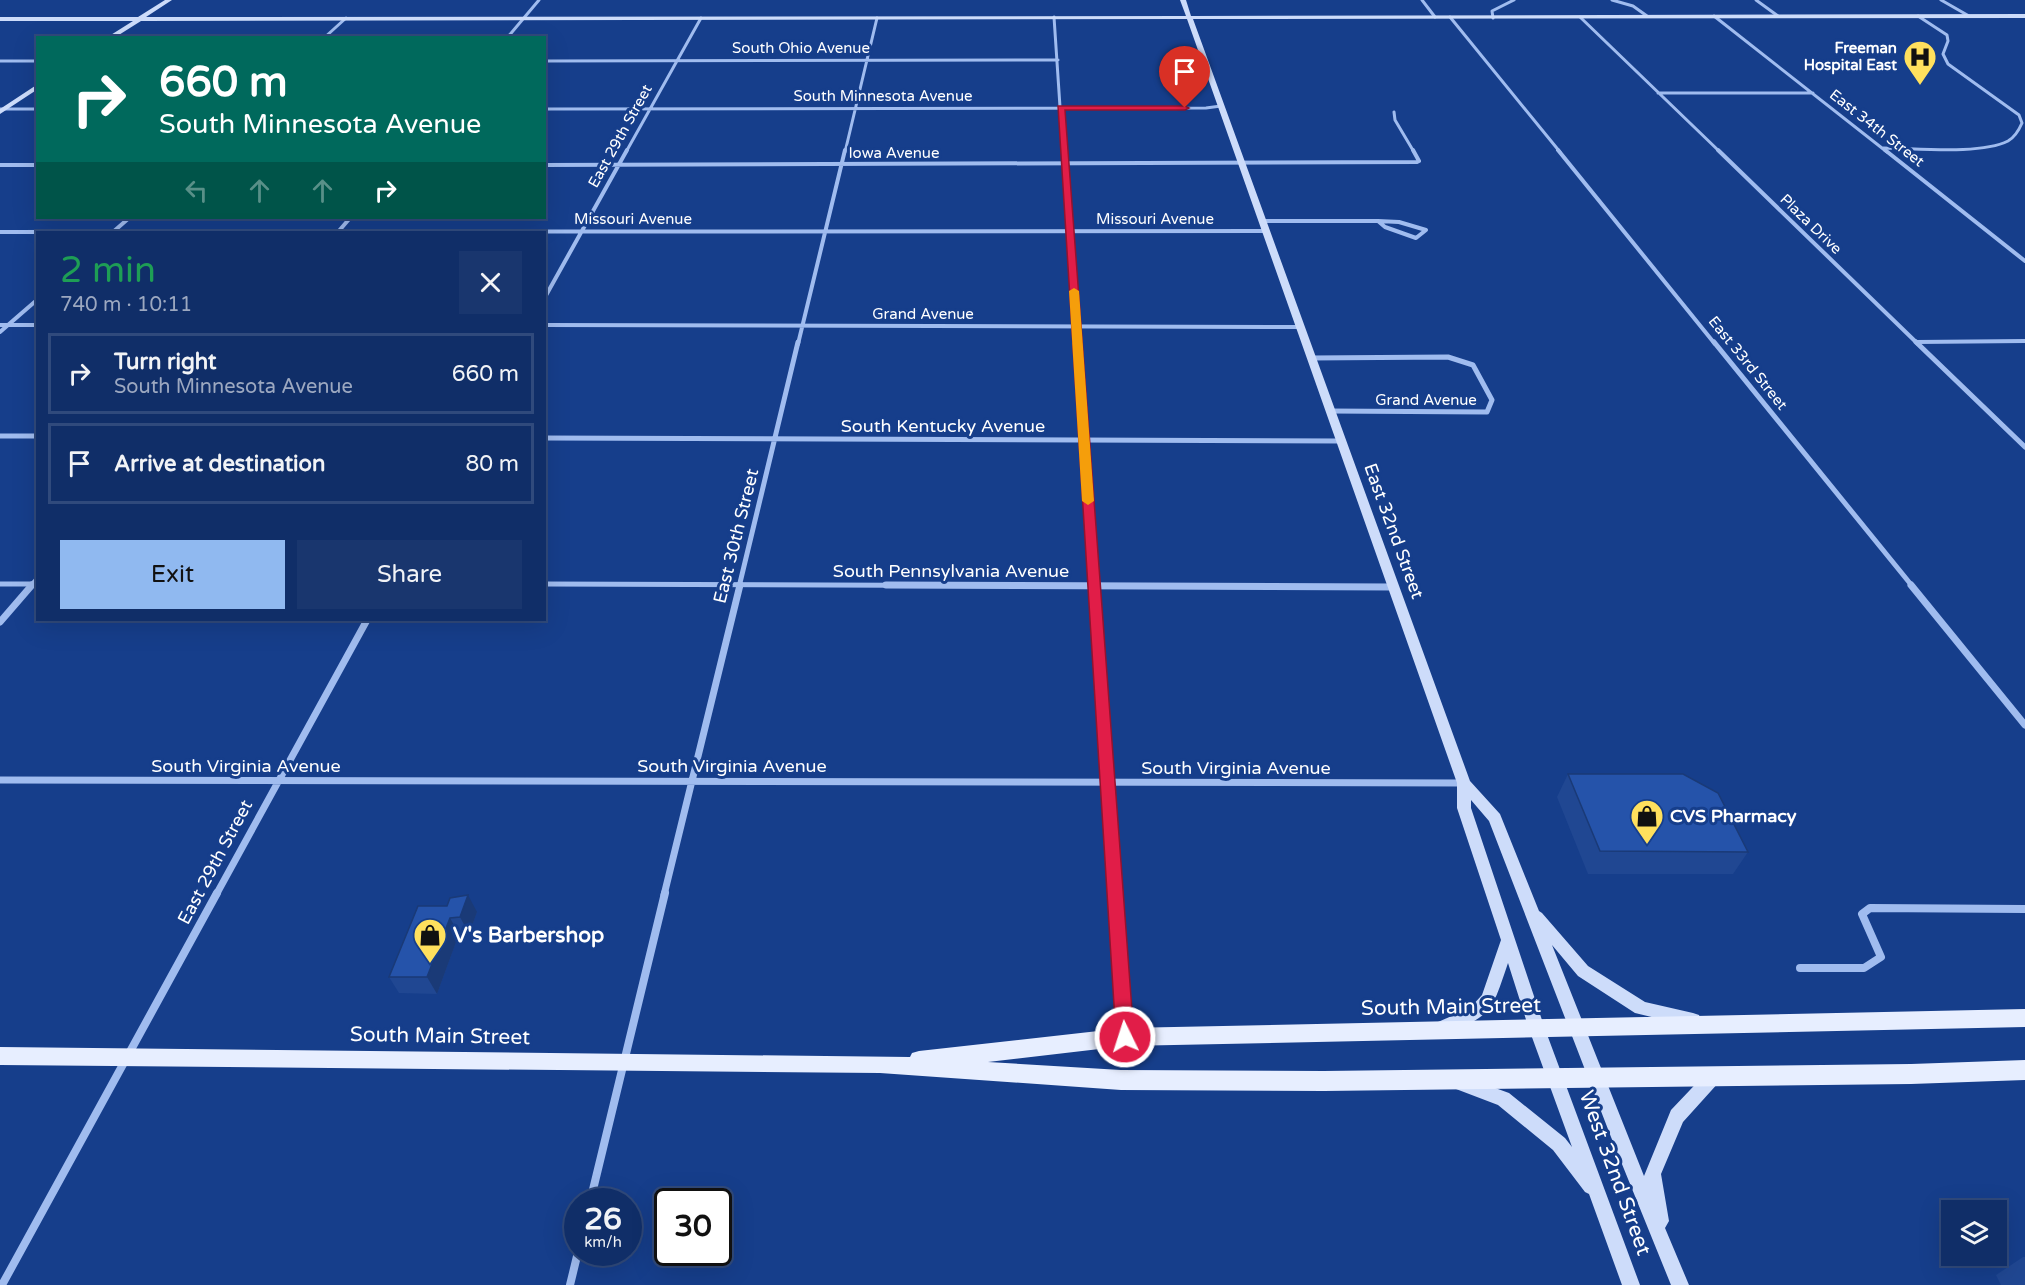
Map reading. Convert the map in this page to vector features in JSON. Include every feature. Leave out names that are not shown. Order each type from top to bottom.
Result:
[{"type":"main road","name":"South Main Street","points":[[880,1064],[1125,1037],[2025,1018]]},
{"type":"main road","name":"South Main Street","points":[[0,1056],[880,1064],[1121,1080],[1911,1074],[2025,1070]]},
{"type":"street","points":[[112,36],[137,18],[169,0]]},
{"type":"street","points":[[509,36],[539,0]]},
{"type":"street","name":"East 32nd Street","points":[[1183,0],[1464,783],[1464,808],[1537,1029],[1556,1077]]},
{"type":"street","points":[[1422,0],[1435,17]]},
{"type":"street","points":[[1493,18],[1492,10],[1514,0]]},
{"type":"street","points":[[1612,0],[1633,6],[1647,16]]},
{"type":"street","points":[[1756,0],[1778,16]]},
{"type":"street","points":[[1941,0],[1969,16]]},
{"type":"street","name":"East 34th Street","points":[[1714,16],[2025,261]]},
{"type":"street","points":[[1883,148],[1968,147],[1999,144],[2016,135],[2022,123],[2019,115],[1948,64],[1943,54],[1948,41],[1947,35],[1918,16]]},
{"type":"street","points":[[0,19],[2025,16]]},
{"type":"street","name":"East 33rd Street","points":[[1450,17],[2025,724]]},
{"type":"street","name":"Plaza Drive","points":[[1580,17],[2025,447]]},
{"type":"street","points":[[326,36],[346,18]]},
{"type":"street","name":"East 29th Street","points":[[546,295],[701,18]]},
{"type":"street","name":"East 30th Street","points":[[593,1188],[877,18]]},
{"type":"street","points":[[1054,18],[1125,1037]]},
{"type":"street","name":"South Ohio Avenue","points":[[546,60],[1058,60]]},
{"type":"street","points":[[0,61],[36,61]]},
{"type":"street","points":[[1,110],[36,87]]},
{"type":"street","points":[[1658,93],[1813,93]]},
{"type":"street","name":"South Minnesota Avenue","points":[[546,109],[1206,108],[1221,106]]},
{"type":"street","points":[[1,110],[36,109]]},
{"type":"street","name":"Iowa Avenue","points":[[546,165],[1243,165],[1417,162],[1419,161],[1395,120],[1394,112]]},
{"type":"street","points":[[0,165],[36,165]]},
{"type":"street","points":[[114,231],[128,219]]},
{"type":"street","points":[[339,231],[349,219]]},
{"type":"street","name":"Missouri Avenue","points":[[546,231],[1070,231],[1378,221],[1400,222],[1426,230],[1416,238],[1392,230],[1378,221]]},
{"type":"street","name":"Missouri Avenue","points":[[0,232],[36,232]]},
{"type":"street","points":[[0,332],[36,301]]},
{"type":"street","points":[[0,326],[36,325]]},
{"type":"street","name":"Grand Avenue","points":[[546,325],[1301,327]]},
{"type":"street","points":[[1916,342],[2025,341]]},
{"type":"street","name":"Grand Avenue","points":[[1311,358],[1448,357],[1473,365],[1492,400],[1487,412],[1330,411]]},
{"type":"street","points":[[0,436],[36,436]]},
{"type":"street","name":"South Kentucky Avenue","points":[[546,438],[1341,441]]},
{"type":"street","points":[[0,584],[36,582]]},
{"type":"street","points":[[0,622],[36,582]]},
{"type":"street","name":"South Pennsylvania Avenue","points":[[546,584],[1393,587]]},
{"type":"street","name":"East 29th Street","points":[[2,1285],[365,621]]},
{"type":"street","name":"South Virginia Avenue","points":[[0,780],[1464,783]]},
{"type":"street","points":[[1464,783],[1495,818],[1576,1028],[1680,1285]]},
{"type":"street","points":[[1800,968],[1864,968],[1881,957],[1862,914],[1870,908],[2025,909]]},
{"type":"street","points":[[1531,909],[1583,971],[1592,977],[1641,1008],[1712,1024]]},
{"type":"street","points":[[1434,1031],[1476,1013],[1488,999],[1508,940]]},
{"type":"street","points":[[1663,1243],[1652,1174],[1677,1116],[1714,1076]]},
{"type":"street","name":"West 32nd Street","points":[[1556,1077],[1631,1285]]},
{"type":"street","points":[[1447,1079],[1503,1099],[1558,1144],[1599,1197]]},
{"type":"street","points":[[570,1285],[575,1266]]},
{"type":"building","points":[[1568,774],[1683,774],[1718,793],[1748,852],[1600,851]]},
{"type":"building","points":[[468,895],[460,917],[450,918],[427,977],[389,977],[418,906],[447,906],[450,898]]},
{"type":"slow traffic","points":[[1074,291],[1088,501]]},
{"type":"place","name":"Freeman Hospital East","points":[[1920,86]]},
{"type":"place","name":"CVS Pharmacy","points":[[1647,845]]},
{"type":"place","name":"V's Barbershop","points":[[430,964]]},
{"type":"route","points":[[1125,1037],[1061,108],[1185,108]]}]
